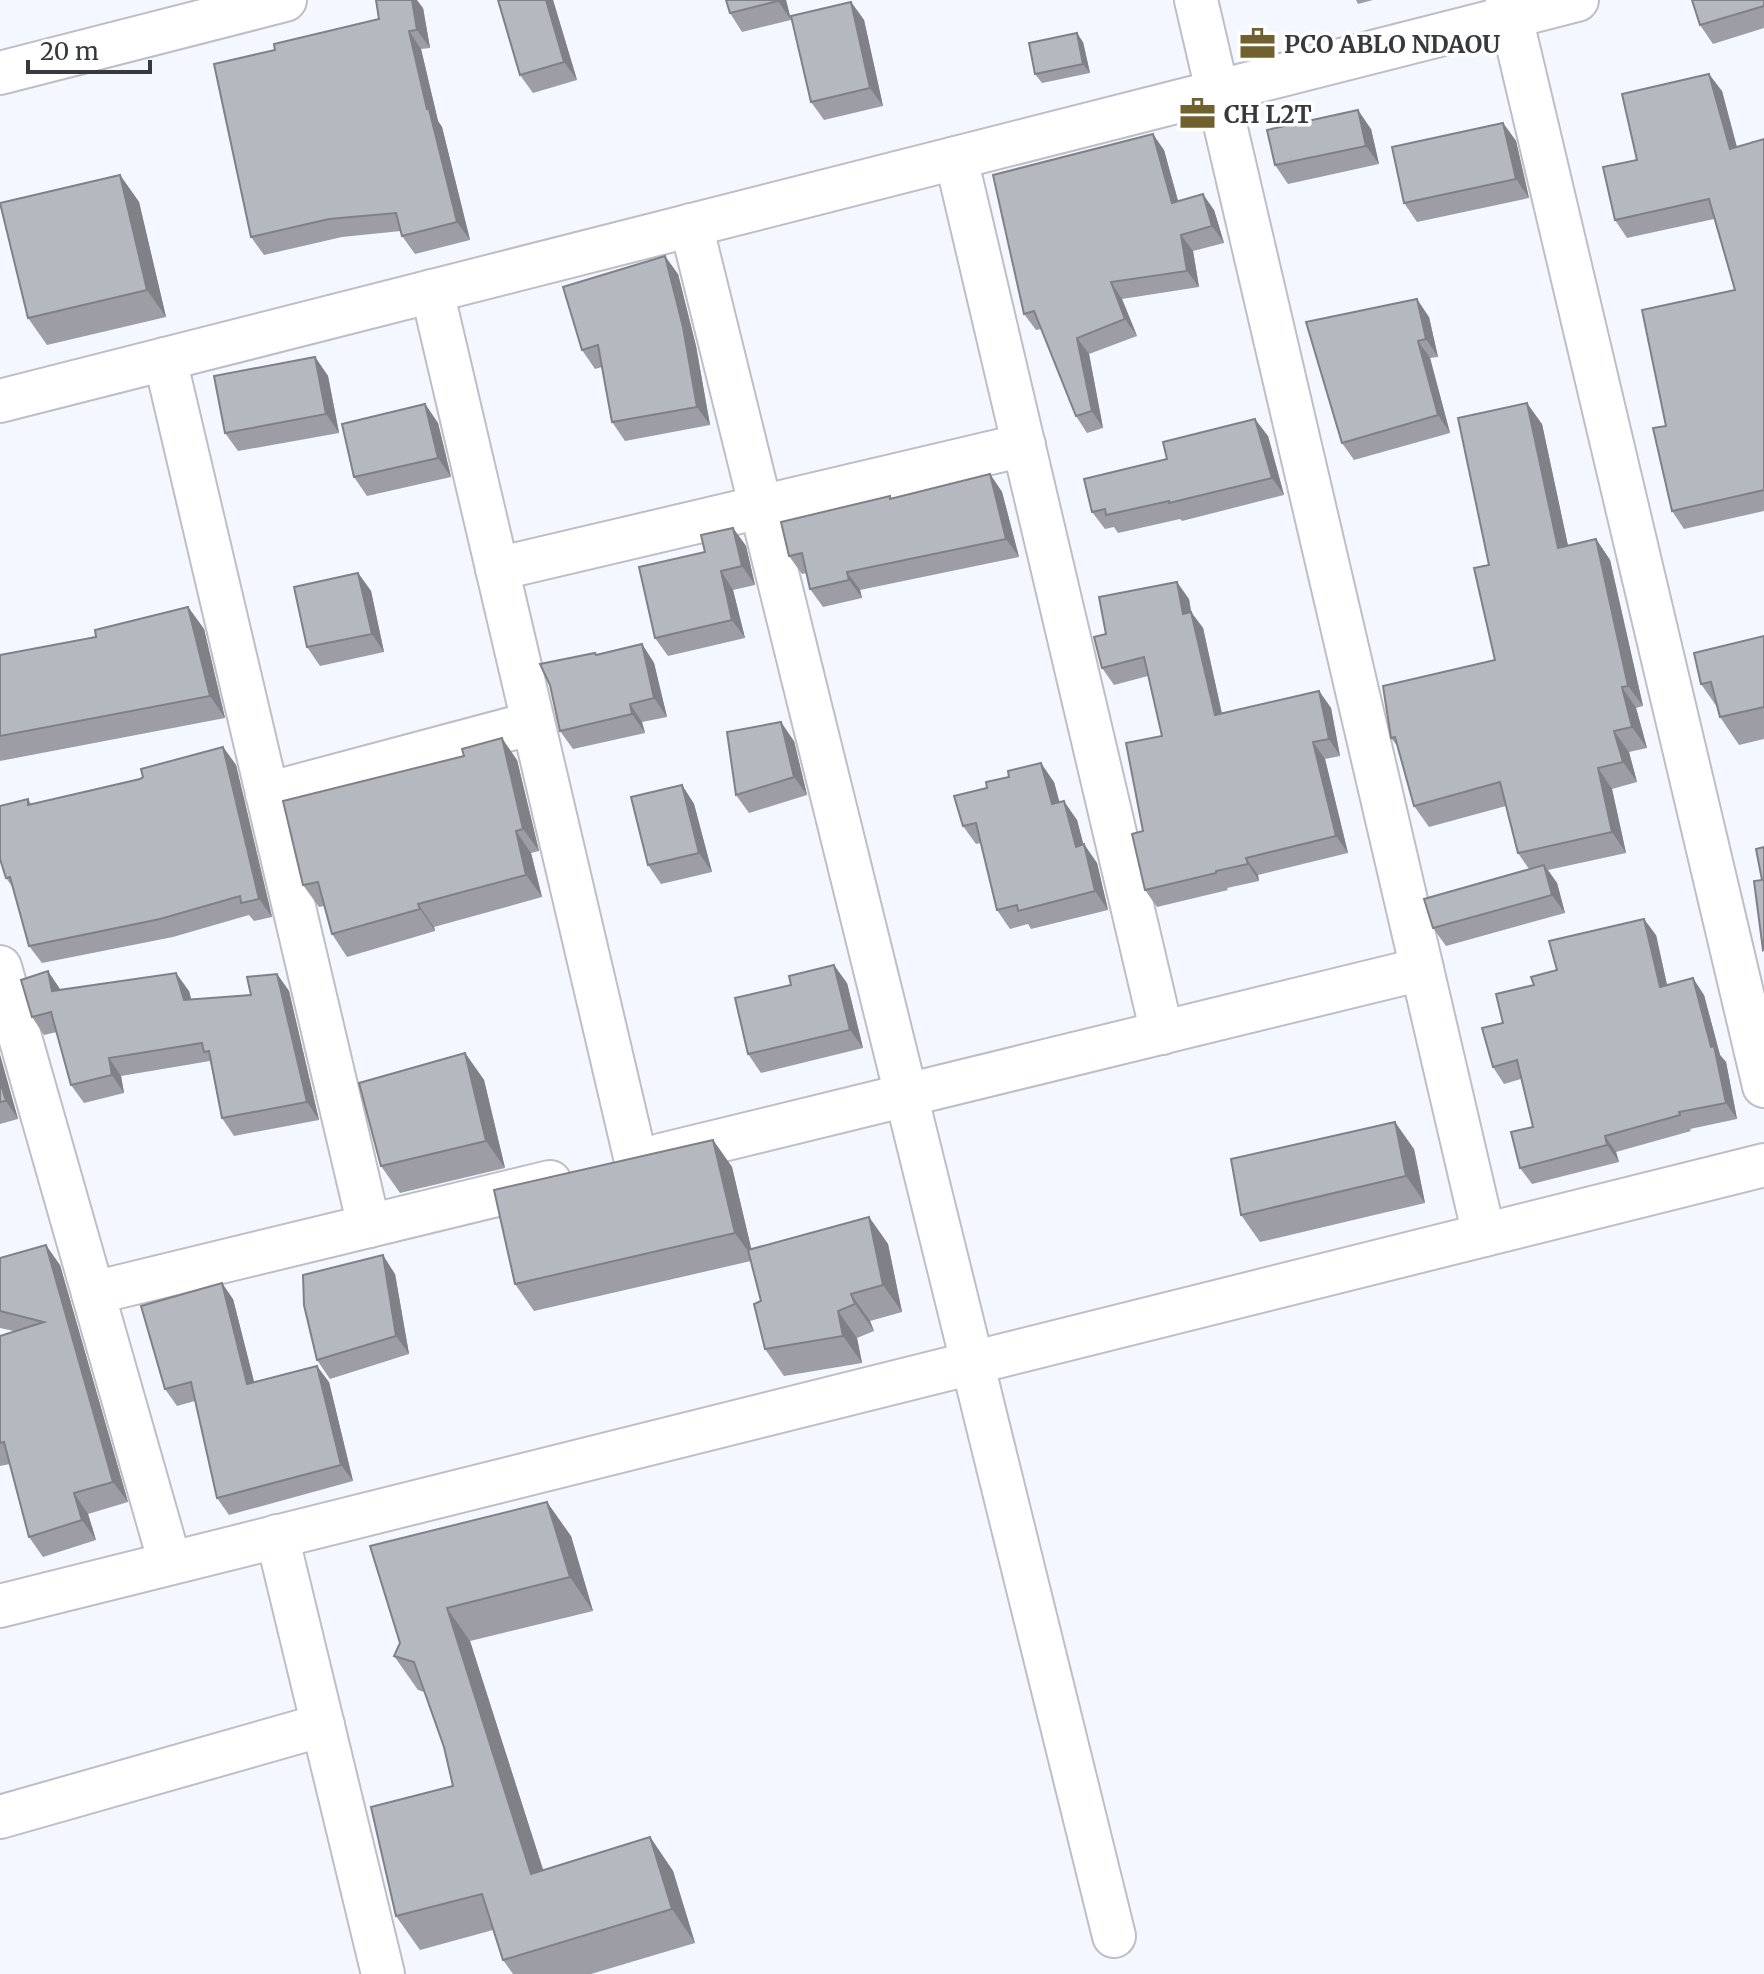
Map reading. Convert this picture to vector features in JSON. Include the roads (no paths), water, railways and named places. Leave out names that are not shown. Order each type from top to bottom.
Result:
[{"type":"street","points":[[0,73],[285,0]]},
{"type":"street","points":[[1196,0],[1484,1235]]},
{"type":"street","points":[[0,401],[1217,92],[1509,8],[1577,0]]},
{"type":"street","points":[[1509,8],[1764,1086]]},
{"type":"street","points":[[956,158],[1162,1033]]},
{"type":"street","points":[[691,225],[1114,1936]]},
{"type":"street","points":[[432,291],[533,723],[611,1167]]},
{"type":"street","points":[[165,359],[369,1226]]},
{"type":"street","points":[[497,569],[1024,445]]},
{"type":"street","points":[[267,794],[533,723]]},
{"type":"street","points":[[0,967],[170,1563]]},
{"type":"street","points":[[93,1293],[1422,969]]},
{"type":"street","points":[[0,1606],[1764,1165]]},
{"type":"street","points":[[277,1536],[383,1974]]},
{"type":"street","points":[[0,1817],[323,1725]]},
{"type":"place","name":"PCO ABLO NDAOU","points":[[1258,44]]},
{"type":"place","name":"CH L2T","points":[[1198,114]]}]
